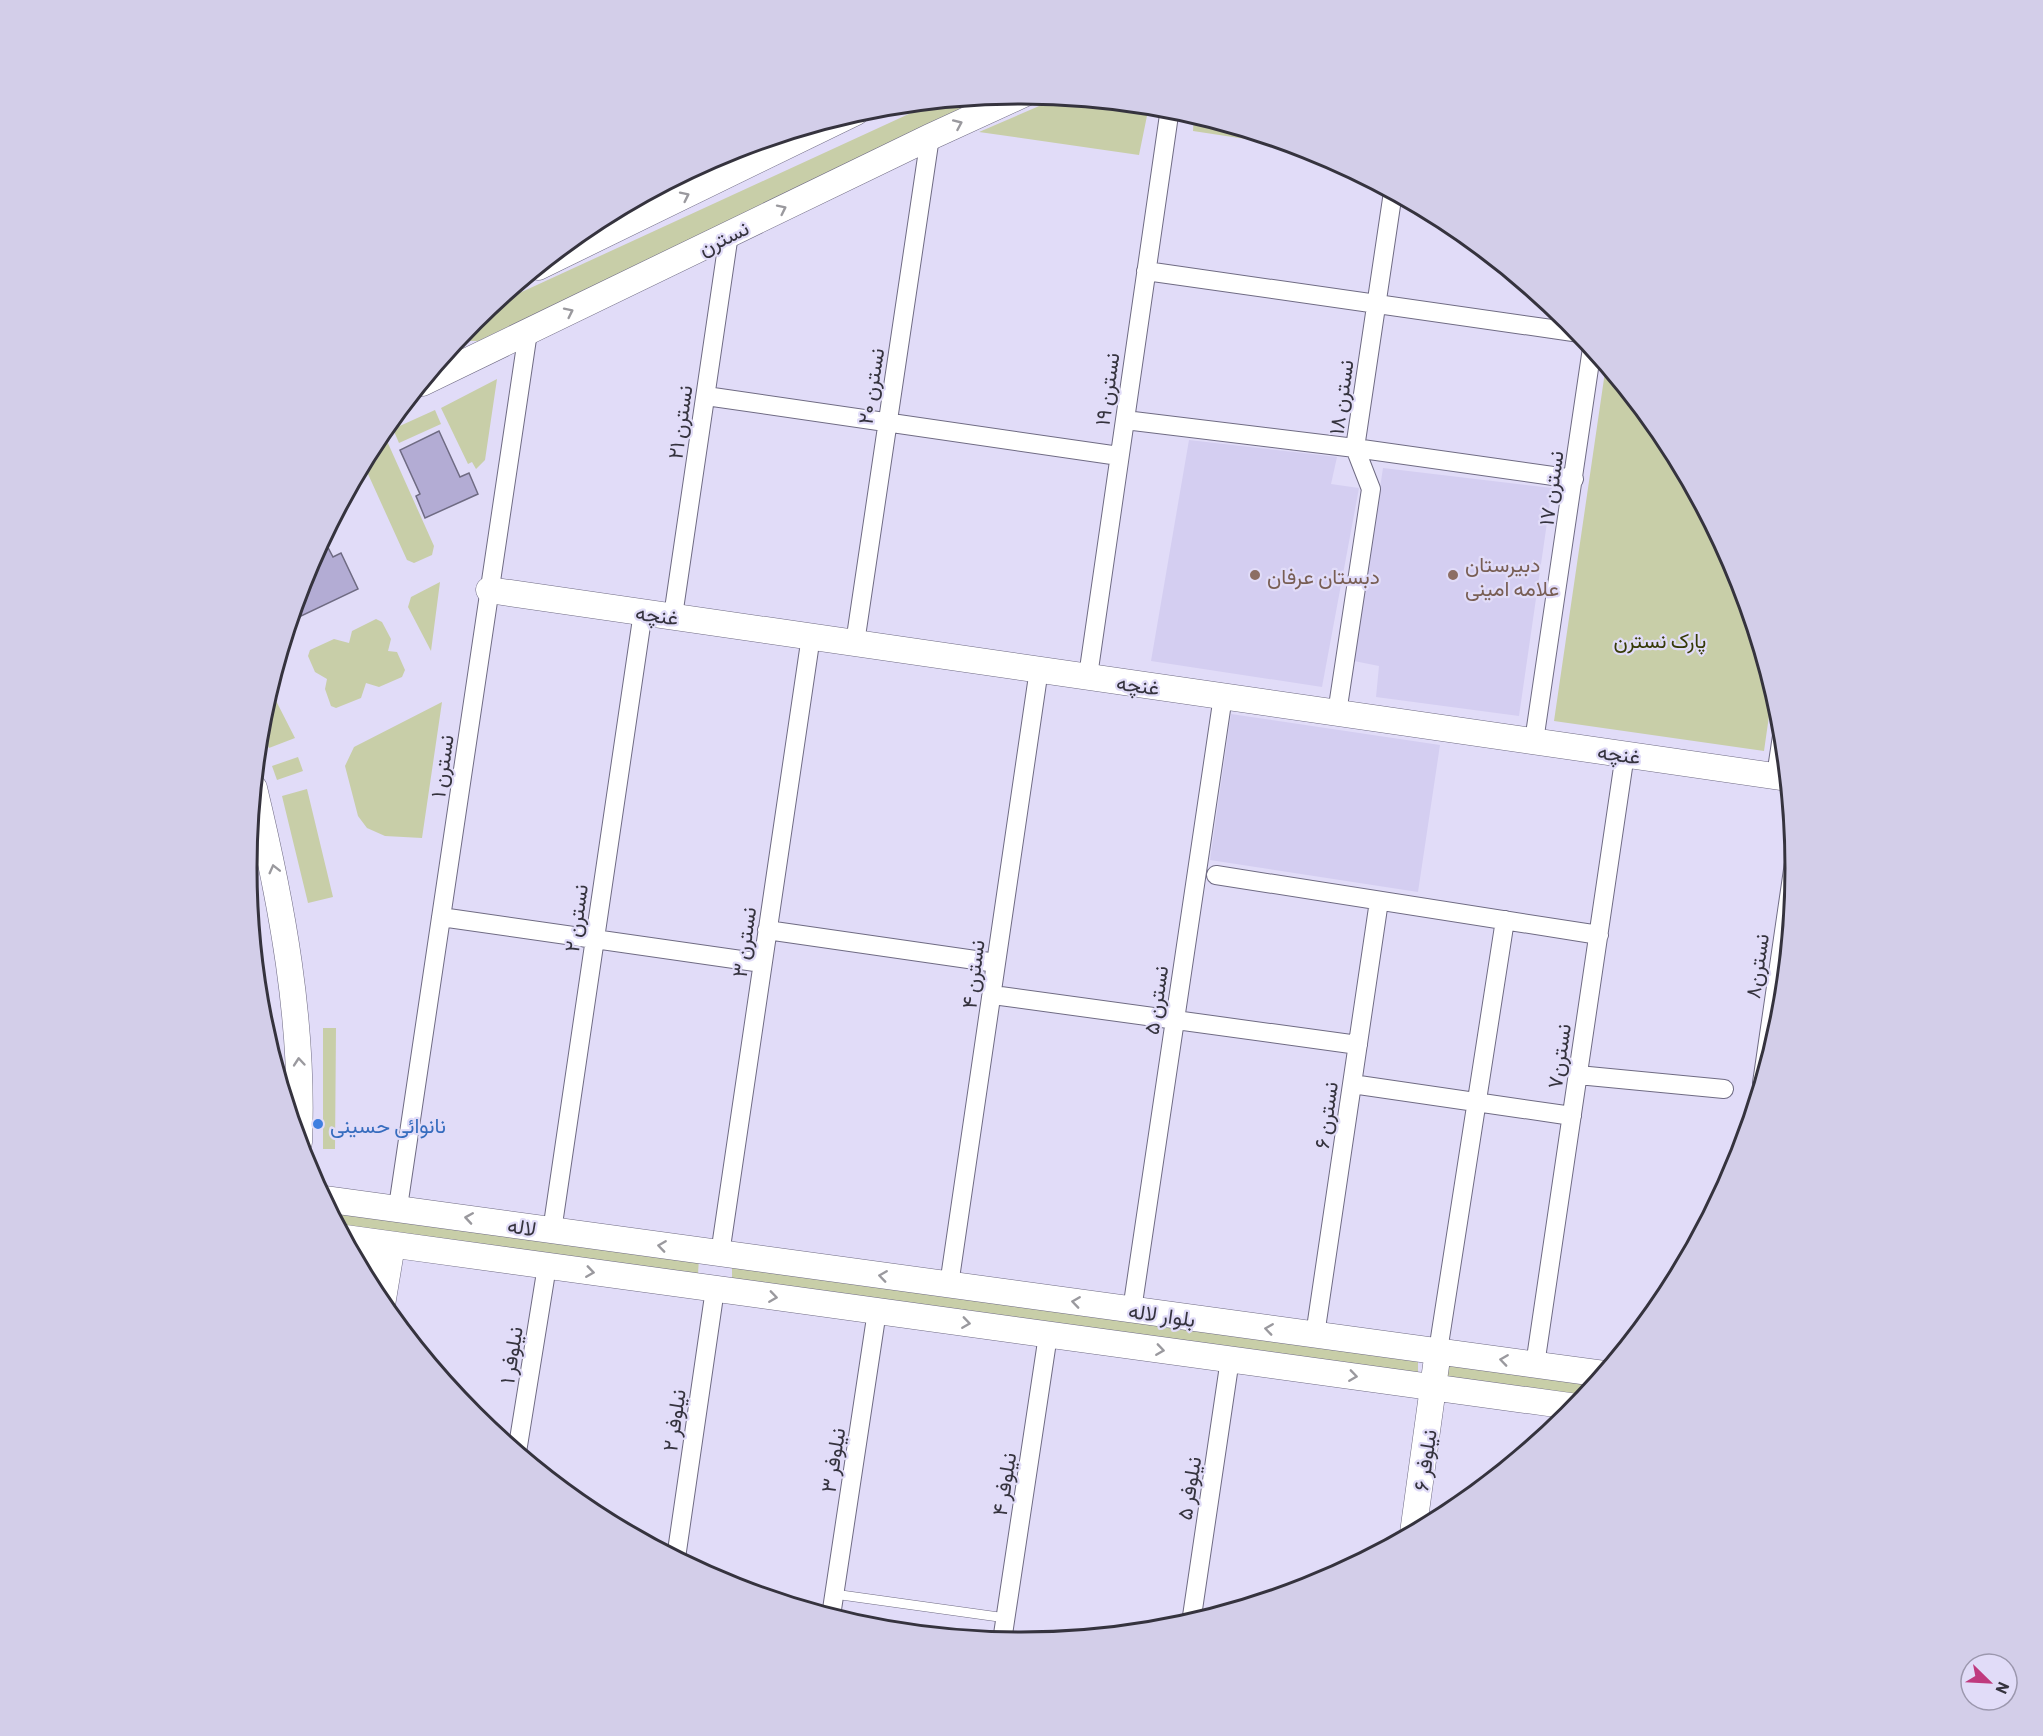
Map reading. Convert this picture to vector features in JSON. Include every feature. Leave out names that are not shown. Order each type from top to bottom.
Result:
[{"type":"main road","name":"نسترن","points":[[438,375],[1001,104]]},
{"type":"main road","points":[[569,252],[812,134]]},
{"type":"main road","points":[[459,351],[490,350]]},
{"type":"main road","name":"غنچه","points":[[489,590],[1780,777]]},
{"type":"main road","points":[[260,811],[278,887],[293,987],[301,1091],[299,1118]]},
{"type":"main road","name":"لاله","points":[[333,1200],[398,1207],[720,1254]]},
{"type":"main road","name":"لاله","points":[[353,1239],[715,1289]]},
{"type":"main road","points":[[384,1290],[392,1245]]},
{"type":"main road","points":[[715,1289],[720,1254]]},
{"type":"main road","name":"بلوار لاله","points":[[720,1254],[1595,1373]]},
{"type":"main road","name":"بلوار لاله","points":[[715,1289],[1565,1405]]},
{"type":"main road","name":"نیلوفر ۶","points":[[1414,1524],[1438,1351]]},
{"type":"street","name":"نسترن ۱۹","points":[[1088,676],[1169,118]]},
{"type":"street","name":"نسترن ۲۰","points":[[855,643],[930,137]]},
{"type":"street","name":"نسترن ۱۸","points":[[1337,713],[1371,489],[1355,448],[1392,199]]},
{"type":"street","name":"نسترن ۲۱","points":[[673,616],[729,234]]},
{"type":"street","points":[[1146,271],[1566,331]]},
{"type":"street","name":"نسترن ۱","points":[[398,1207],[528,332]]},
{"type":"street","name":"نسترن ۱۷","points":[[1534,741],[1591,358]]},
{"type":"street","points":[[706,396],[1119,456]]},
{"type":"street","points":[[1125,420],[1355,448],[1574,479]]},
{"type":"street","name":"نسترن ۲","points":[[552,1231],[643,612]]},
{"type":"street","name":"نسترن ۳","points":[[720,1254],[811,636]]},
{"type":"street","name":"نسترن ۴","points":[[949,1285],[1039,669]]},
{"type":"street","name":"نسترن ۵","points":[[1132,1310],[1223,696]]},
{"type":"street","name":"نسترن۷","points":[[1536,1365],[1625,754]]},
{"type":"street","points":[[1216,875],[1599,935]]},
{"type":"street","name":"نسترن ۶","points":[[1315,1335],[1379,901]]},
{"type":"street","points":[[441,917],[762,963]]},
{"type":"street","points":[[1438,1351],[1505,920]]},
{"type":"street","points":[[768,930],[996,963]]},
{"type":"street","name":"نسترن۸","points":[[1776,984],[1780,962]]},
{"type":"street","points":[[993,995],[1358,1045]]},
{"type":"street","points":[[1578,1075],[1724,1089]]},
{"type":"street","points":[[1352,1084],[1572,1116]]},
{"type":"street","points":[[367,1262],[376,1263],[374,1274]]},
{"type":"street","name":"نیلوفر ۱","points":[[518,1444],[547,1266]]},
{"type":"street","name":"نیلوفر ۲","points":[[677,1551],[715,1289]]},
{"type":"street","name":"نیلوفر ۳","points":[[832,1608],[877,1311]]},
{"type":"street","name":"نیلوفر ۴","points":[[1003,1632],[1048,1335]]},
{"type":"street","name":"نیلوفر ۵","points":[[1193,1613],[1230,1359]]},
{"type":"lane","points":[[834,1594],[1005,1618]]},
{"type":"shaded area","name":"دبستان عرفان","points":[[1189,440],[1337,457],[1331,484],[1359,488],[1322,687],[1151,661]]},
{"type":"shaded area","name":"دبیرستان علامه امینی","points":[[1383,468],[1552,488],[1519,716],[1376,697],[1379,666],[1354,661]]},
{"type":"shaded area","points":[[1231,714],[1440,745],[1418,892],[1210,860]]},
{"type":"green space","points":[[1043,104],[1072,105],[1147,114],[1139,155],[979,132]]},
{"type":"green space","points":[[974,105],[478,341],[468,341],[515,295],[915,111]]},
{"type":"green space","points":[[1193,124],[1255,140],[1193,131]]},
{"type":"green space","name":"پارک نسترن","points":[[1605,374],[1657,443],[1684,486],[1728,575],[1760,670],[1770,712],[1764,751],[1554,721]]},
{"type":"green space","points":[[497,379],[485,460],[476,469],[472,462],[468,464],[441,408]]},
{"type":"green space","points":[[435,410],[441,424],[399,443],[394,432],[398,427]]},
{"type":"green space","points":[[387,441],[434,546],[432,555],[414,563],[407,560],[367,473]]},
{"type":"green space","points":[[440,582],[431,651],[408,607],[411,597]]},
{"type":"green space","points":[[376,619],[382,622],[391,639],[388,651],[397,652],[405,670],[402,677],[379,687],[366,683],[361,698],[336,708],[331,706],[325,689],[327,679],[315,672],[308,656],[310,650],[334,639],[349,643],[352,631]]},
{"type":"green space","points":[[276,701],[295,738],[269,748],[268,745]]},
{"type":"green space","points":[[442,702],[422,838],[385,836],[367,828],[358,816],[345,766],[354,747]]},
{"type":"green space","points":[[298,757],[303,771],[277,780],[272,766]]},
{"type":"green space","points":[[307,789],[333,897],[308,903],[282,796]]},
{"type":"green space","points":[[323,1028],[336,1028],[335,1149],[323,1149]]},
{"type":"green space","points":[[340,1213],[699,1258],[698,1274],[347,1226]]},
{"type":"green space","points":[[732,1267],[1418,1357],[1418,1376],[732,1279]]},
{"type":"green space","points":[[1439,1364],[1586,1383],[1574,1396],[1440,1377]]},
{"type":"building","points":[[439,431],[460,477],[469,473],[478,494],[425,518],[416,496],[420,494],[400,450]]},
{"type":"building","points":[[328,547],[333,557],[341,553],[358,589],[300,617]]},
{"type":"place","name":"دبستان عرفان","points":[[1255,575]]},
{"type":"place","name":"دبیرستان علامه امینی","points":[[1453,575]]},
{"type":"place","name":"نانوائی حسینی","points":[[318,1124]]}]
